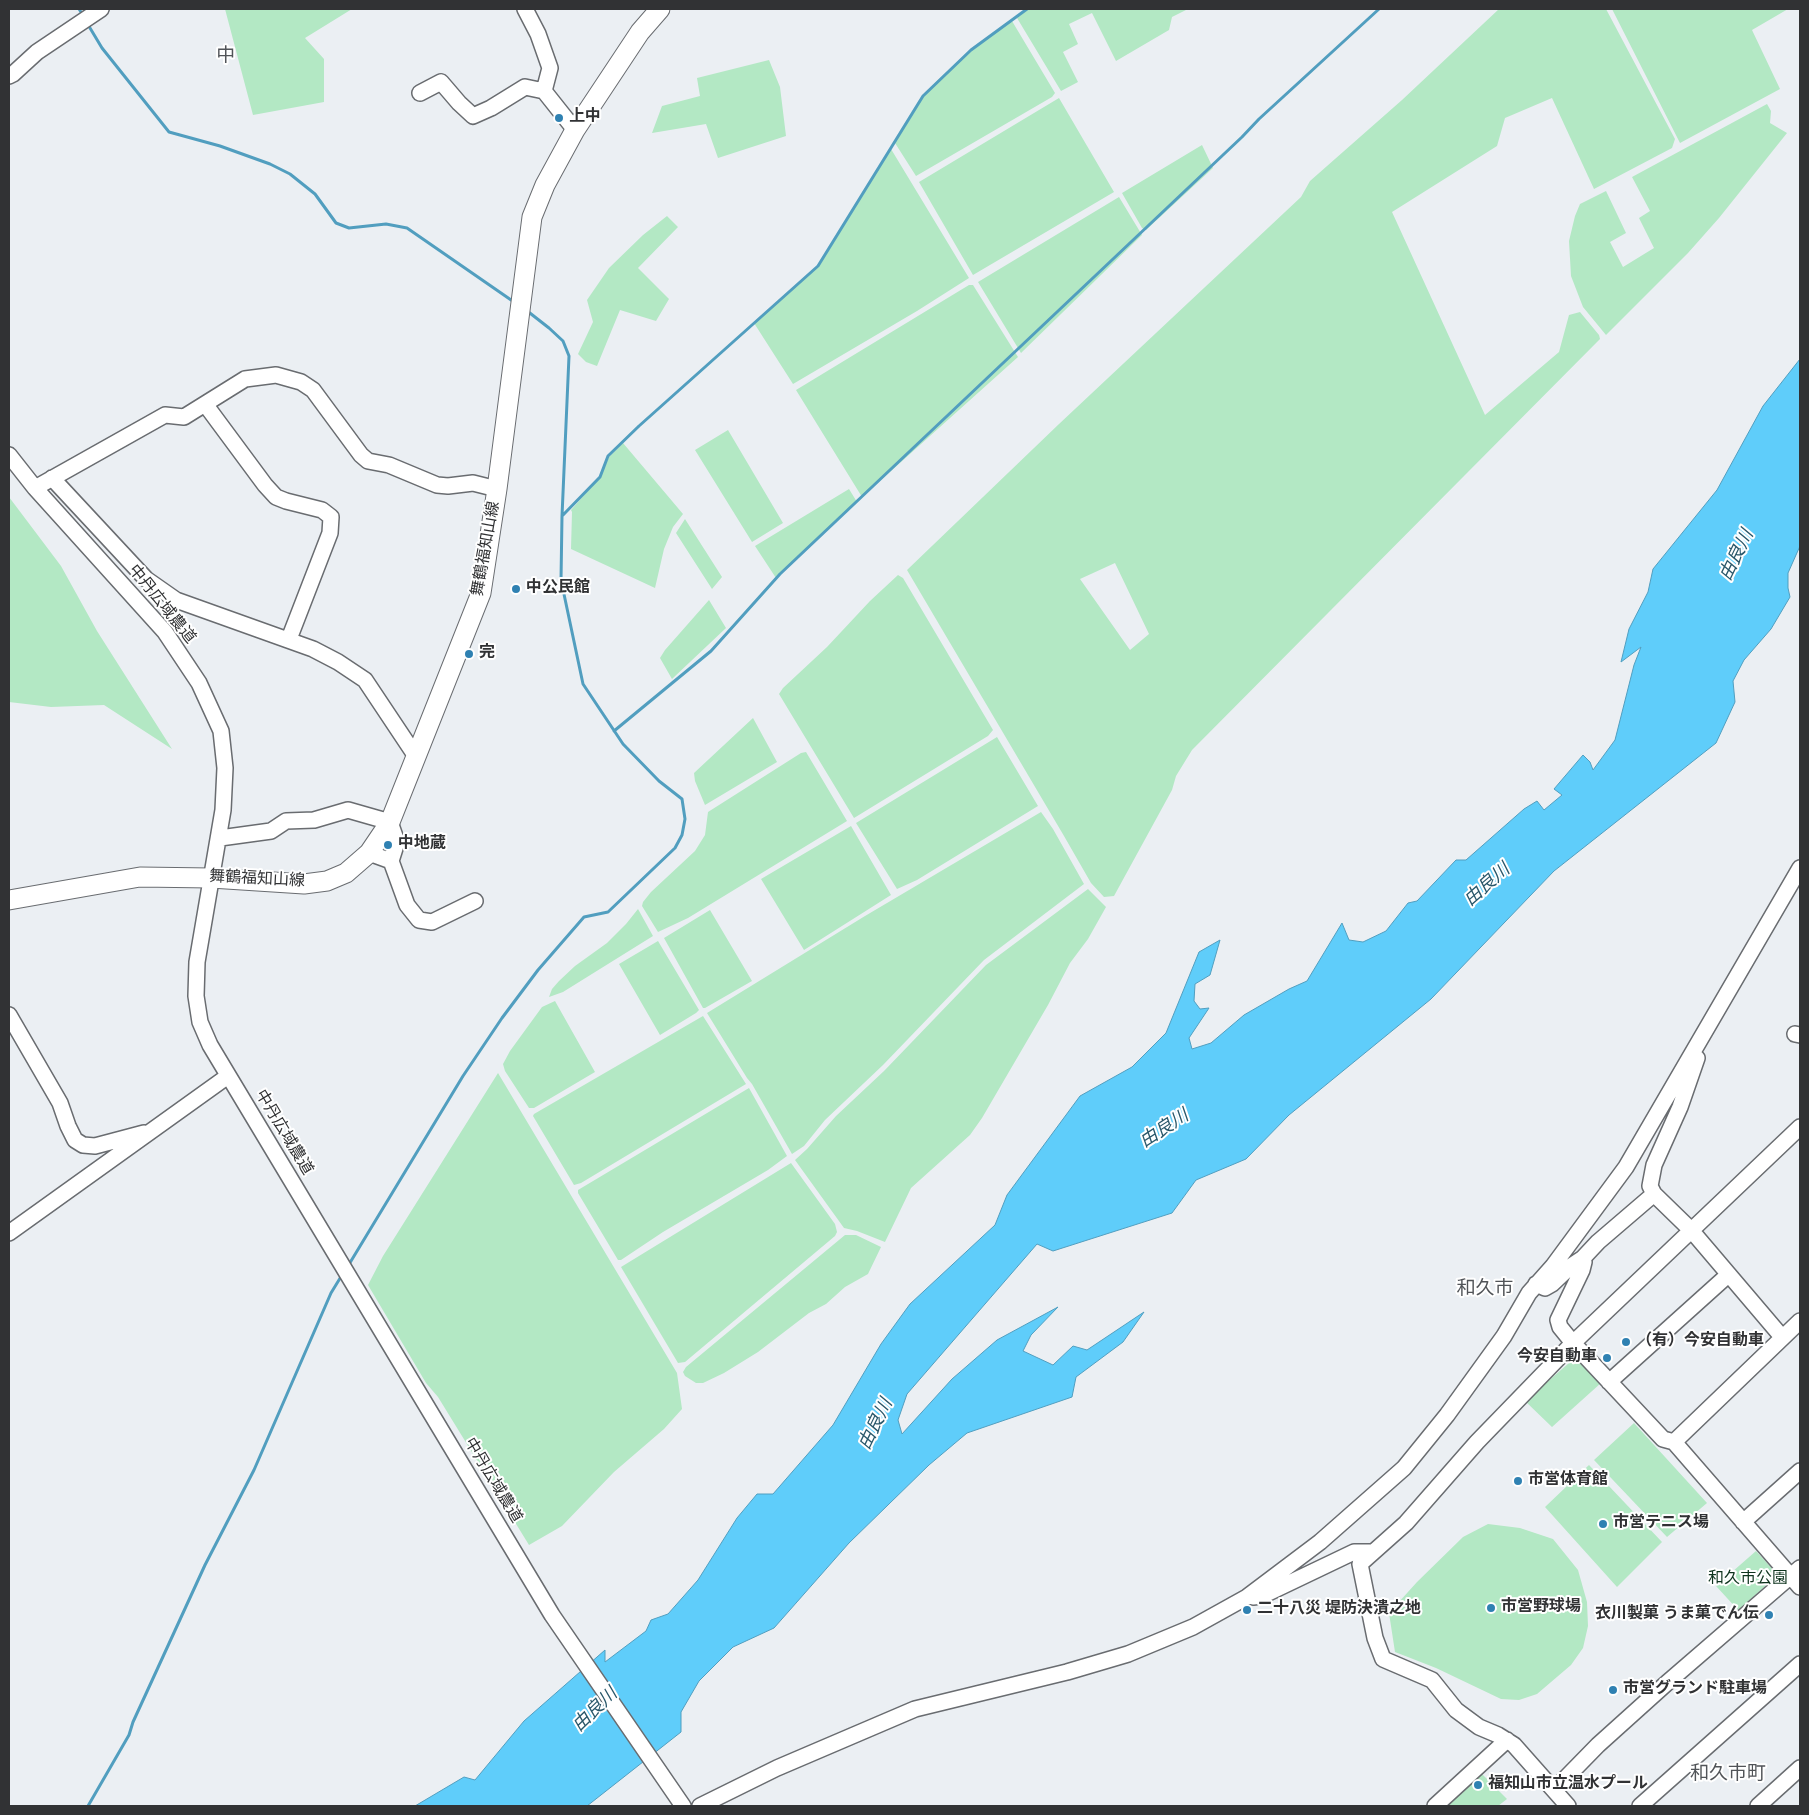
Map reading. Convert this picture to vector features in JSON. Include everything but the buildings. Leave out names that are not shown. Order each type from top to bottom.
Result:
[{"type":"main road","name":"舞鶴福知山線","points":[[9,900],[140,877],[211,878],[304,884],[326,881],[346,873],[368,853],[390,822],[415,755],[481,593],[497,489],[532,217],[544,185],[575,130],[640,32],[660,9]]},
{"type":"street","points":[[9,76],[37,52],[98,9]]},
{"type":"street","points":[[525,9],[538,34],[550,68],[544,90]]},
{"type":"street","points":[[420,93],[441,82],[473,116],[491,108],[525,87],[544,90],[575,130]]},
{"type":"street","points":[[35,488],[165,415],[184,417],[245,379],[276,374],[301,382],[313,390],[361,455],[368,461],[388,465],[437,485],[448,486],[473,483],[497,489]]},
{"type":"street","points":[[204,404],[276,497],[322,510],[331,517],[330,533],[289,639]]},
{"type":"street","name":"中丹広域農道","points":[[9,455],[35,488],[165,632],[199,683],[221,731],[225,768],[223,810],[220,838],[211,878],[197,962],[196,996],[200,1022],[210,1046],[552,1615],[683,1806]]},
{"type":"street","points":[[52,478],[146,579],[176,600],[205,612],[289,639],[338,662],[365,680],[415,755]]},
{"type":"street","points":[[220,838],[271,831],[286,821],[314,820],[348,810],[390,822],[397,842],[391,861],[407,904],[419,920],[432,922],[475,901]]},
{"type":"street","points":[[368,853],[391,861]]},
{"type":"street","points":[[700,1806],[777,1768],[915,1709],[1067,1672],[1128,1654],[1194,1627],[1247,1598],[1320,1542],[1404,1468],[1447,1415],[1504,1336],[1529,1293],[1553,1266],[1626,1167],[1800,868]]},
{"type":"street","points":[[9,1015],[60,1103],[68,1126],[76,1140],[83,1145],[95,1146],[154,1130]]},
{"type":"street","points":[[1705,1032],[1680,1108],[1654,1165],[1650,1186],[1654,1194],[1691,1230],[1782,1338]]},
{"type":"street","points":[[9,1233],[154,1130],[230,1080]]},
{"type":"street","points":[[1568,1806],[1508,1740],[1479,1727],[1456,1710],[1432,1680],[1384,1659],[1375,1638],[1360,1564],[1406,1523],[1477,1442],[1573,1343],[1800,1127]]},
{"type":"street","points":[[1536,1284],[1545,1288],[1583,1258],[1598,1242],[1654,1194]]},
{"type":"street","points":[[1554,1790],[1598,1745],[1668,1682],[1797,1577],[1743,1522],[1674,1442],[1664,1439],[1609,1382],[1560,1327],[1558,1320],[1582,1270],[1583,1258]]},
{"type":"street","points":[[1609,1382],[1728,1275]]},
{"type":"street","points":[[1674,1442],[1800,1321]]},
{"type":"street","points":[[1743,1522],[1800,1471]]},
{"type":"street","points":[[1247,1598],[1262,1596],[1354,1552],[1373,1552]]},
{"type":"street","points":[[1640,1806],[1800,1664]]},
{"type":"street","points":[[1435,1806],[1508,1740]]},
{"type":"street","points":[[1758,1806],[1800,1768]]},
{"type":"green space","points":[[225,9],[352,9],[305,38],[324,59],[324,102],[253,115]]},
{"type":"green space","points":[[1028,9],[1188,9],[1172,17],[1169,30],[1116,61],[1092,13],[1069,24],[1078,44],[1063,52],[1078,82],[1061,91],[1017,18]]},
{"type":"green space","points":[[1499,9],[1606,9],[1675,139],[1672,148],[1594,189],[1552,98],[1505,118],[1497,146],[1392,212],[1485,415],[1559,352],[1569,315],[1580,312],[1599,335],[1600,339],[1192,750],[1176,776],[1172,790],[1114,896],[1104,897],[1091,883],[907,570],[1059,424],[1301,197],[1310,181],[1402,100]],"holes":[[[1115,563],[1149,634],[1130,650],[1080,579]]]},
{"type":"green space","points":[[1612,9],[1788,9],[1752,30],[1780,89],[1680,143]]},
{"type":"green space","points":[[1012,21],[1055,93],[1052,97],[916,176],[895,143],[909,120],[924,96],[936,82],[971,50]]},
{"type":"green space","points":[[769,60],[780,87],[786,136],[718,158],[706,124],[652,133],[662,106],[700,96],[697,78]]},
{"type":"green space","points":[[1059,98],[1114,192],[973,275],[919,182]]},
{"type":"green space","points":[[1767,104],[1771,111],[1770,123],[1787,133],[1719,218],[1688,253],[1606,335],[1583,307],[1571,276],[1569,241],[1580,204],[1606,191],[1626,233],[1610,242],[1623,267],[1654,248],[1639,218],[1650,211],[1632,177]]},
{"type":"green space","points":[[1202,145],[1213,168],[1146,230],[1142,228],[1122,193]]},
{"type":"green space","points":[[891,149],[969,278],[793,384],[754,323],[819,266]]},
{"type":"green space","points":[[1119,197],[1142,235],[1021,353],[978,282]]},
{"type":"green space","points":[[667,216],[678,227],[638,268],[669,299],[656,321],[620,310],[597,366],[586,362],[578,354],[593,322],[587,300],[609,268],[643,235]]},
{"type":"green space","points":[[969,285],[973,285],[1018,357],[862,497],[796,390]]},
{"type":"green space","points":[[728,430],[783,523],[752,542],[695,450]]},
{"type":"green space","points":[[623,443],[683,514],[673,527],[664,549],[655,588],[571,549],[571,510],[600,477],[609,457]]},
{"type":"green space","points":[[849,489],[857,502],[776,578],[755,546]]},
{"type":"green space","points":[[9,497],[61,566],[97,631],[172,749],[104,705],[51,707],[9,702]]},
{"type":"green space","points":[[685,519],[722,577],[712,589],[676,533]]},
{"type":"green space","points":[[898,575],[903,578],[993,730],[988,736],[854,818],[779,694]]},
{"type":"green space","points":[[709,600],[726,628],[672,679],[660,658]]},
{"type":"green space","points":[[753,718],[777,762],[705,805],[695,781],[694,773]]},
{"type":"green space","points":[[997,737],[1038,806],[917,880],[897,889],[856,823]]},
{"type":"green space","points":[[806,752],[847,821],[688,918],[658,932],[642,906],[643,902],[651,892],[695,851],[705,835],[708,812],[801,753]]},
{"type":"green space","points":[[1041,812],[1053,829],[1084,884],[984,960],[883,1065],[825,1120],[804,1146],[792,1154],[752,1084],[707,1013],[865,916]]},
{"type":"green space","points":[[851,826],[891,895],[804,950],[761,879]]},
{"type":"green space","points":[[1088,889],[1106,907],[1088,939],[1070,963],[1048,1005],[982,1118],[970,1135],[911,1188],[885,1242],[844,1228],[795,1160],[986,965]]},
{"type":"green space","points":[[638,909],[653,936],[563,992],[549,997],[552,989],[559,981],[575,966],[607,943]]},
{"type":"green space","points":[[710,910],[752,981],[703,1008],[664,938]]},
{"type":"green space","points":[[658,941],[699,1010],[660,1035],[619,964]]},
{"type":"green space","points":[[555,1001],[595,1072],[534,1108],[529,1108],[505,1071],[503,1064],[510,1051],[542,1007]]},
{"type":"green space","points":[[703,1016],[746,1084],[581,1183],[574,1185],[533,1116],[534,1114]]},
{"type":"green space","points":[[498,1073],[677,1373],[682,1409],[664,1429],[614,1472],[562,1526],[529,1545],[438,1397],[426,1383],[368,1285],[383,1256]]},
{"type":"green space","points":[[749,1088],[787,1156],[768,1170],[663,1232],[621,1260],[618,1260],[578,1190]]},
{"type":"green space","points":[[791,1163],[835,1224],[837,1232],[835,1236],[685,1362],[678,1363],[621,1267]]},
{"type":"green space","points":[[845,1235],[856,1235],[881,1247],[868,1274],[845,1287],[826,1304],[809,1313],[758,1352],[724,1373],[703,1383],[696,1383],[685,1376],[683,1372],[686,1367]]},
{"type":"green space","points":[[1576,1357],[1579,1357],[1601,1383],[1552,1427],[1525,1401]]},
{"type":"green space","name":"市営テニス場","points":[[1634,1423],[1707,1503],[1667,1537],[1594,1460]]},
{"type":"green space","name":"市営テニス場","points":[[1589,1465],[1662,1542],[1617,1587],[1545,1507]]},
{"type":"green space","name":"市営野球場","points":[[1488,1524],[1520,1528],[1553,1539],[1578,1570],[1587,1602],[1588,1626],[1583,1648],[1571,1665],[1537,1694],[1519,1700],[1501,1699],[1436,1668],[1395,1652],[1389,1613],[1417,1582],[1463,1537]]},
{"type":"green space","name":"和久市公園","points":[[1756,1551],[1778,1575],[1738,1610],[1716,1586]]},
{"type":"green space","name":"福知山市立温水プール","points":[[1479,1771],[1507,1799],[1498,1806],[1439,1806]]},
{"type":"water","name":"由良川","points":[[1800,359],[1800,546],[1788,573],[1790,597],[1771,629],[1744,660],[1733,681],[1735,702],[1716,743],[1554,871],[1431,999],[1289,1115],[1246,1159],[1196,1180],[1172,1213],[1053,1251],[1037,1244],[907,1394],[898,1420],[902,1434],[952,1379],[997,1340],[1058,1307],[1031,1335],[1023,1351],[1053,1365],[1073,1346],[1087,1350],[1144,1312],[1123,1342],[1076,1377],[1072,1397],[967,1433],[929,1465],[849,1543],[774,1628],[733,1647],[699,1681],[681,1712],[681,1732],[587,1806],[415,1806],[464,1777],[475,1780],[524,1721],[605,1650],[605,1662],[646,1631],[651,1620],[668,1614],[698,1580],[737,1518],[757,1494],[773,1494],[833,1425],[881,1344],[910,1304],[995,1225],[1007,1195],[1080,1096],[1132,1067],[1166,1033],[1199,952],[1220,940],[1210,975],[1195,984],[1194,1001],[1200,1009],[1209,1008],[1189,1038],[1192,1049],[1211,1043],[1244,1015],[1289,989],[1307,981],[1342,923],[1349,940],[1363,942],[1386,931],[1408,903],[1417,901],[1456,860],[1466,860],[1524,809],[1537,801],[1544,810],[1562,795],[1554,789],[1583,755],[1590,762],[1593,770],[1615,740],[1634,665],[1641,647],[1621,662],[1629,629],[1648,592],[1653,569],[1717,490],[1763,406]]},
{"type":"waterway","points":[[79,9],[83,15]]},
{"type":"waterway","points":[[563,515],[600,477],[608,456],[818,266],[923,96],[971,50],[1027,9]]},
{"type":"waterway","points":[[614,731],[711,651],[780,574],[1259,119],[1379,9]]},
{"type":"waterway","points":[[87,23],[102,48],[169,132],[220,146],[270,164],[290,174],[315,194],[336,223],[349,228],[386,224],[407,228],[514,302]]},
{"type":"waterway","points":[[348,1266],[463,1076],[502,1018],[538,970],[584,917],[608,912],[675,848],[682,835],[685,819],[682,799],[659,781],[623,744],[583,684],[561,580],[569,356],[563,341],[526,310]]},
{"type":"waterway","points":[[88,1806],[129,1735],[133,1722],[205,1565],[254,1470],[331,1293],[342,1275]]},
{"type":"place","name":"上中","points":[[559,118]]},
{"type":"place","name":"中公民館","points":[[516,589]]},
{"type":"place","name":"完","points":[[469,654]]},
{"type":"place","name":"中地蔵","points":[[388,845]]},
{"type":"place","name":"（有）今安自動車","points":[[1626,1342]]},
{"type":"place","name":"今安自動車","points":[[1607,1358]]},
{"type":"place","name":"市営体育館","points":[[1518,1481]]},
{"type":"place","name":"市営テニス場","points":[[1603,1524]]},
{"type":"place","name":"市営野球場","points":[[1491,1608]]},
{"type":"place","name":"二十八災 堤防決潰之地","points":[[1247,1610]]},
{"type":"place","name":"衣川製菓 うま菓でん伝","points":[[1769,1615]]},
{"type":"place","name":"市営グランド駐車場","points":[[1613,1690]]},
{"type":"place","name":"福知山市立温水プール","points":[[1478,1785]]},
{"type":"district","name":"中","points":[[226,57]]},
{"type":"district","name":"和久市","points":[[1485,1290]]},
{"type":"district","name":"和久市町","points":[[1728,1775]]}]
